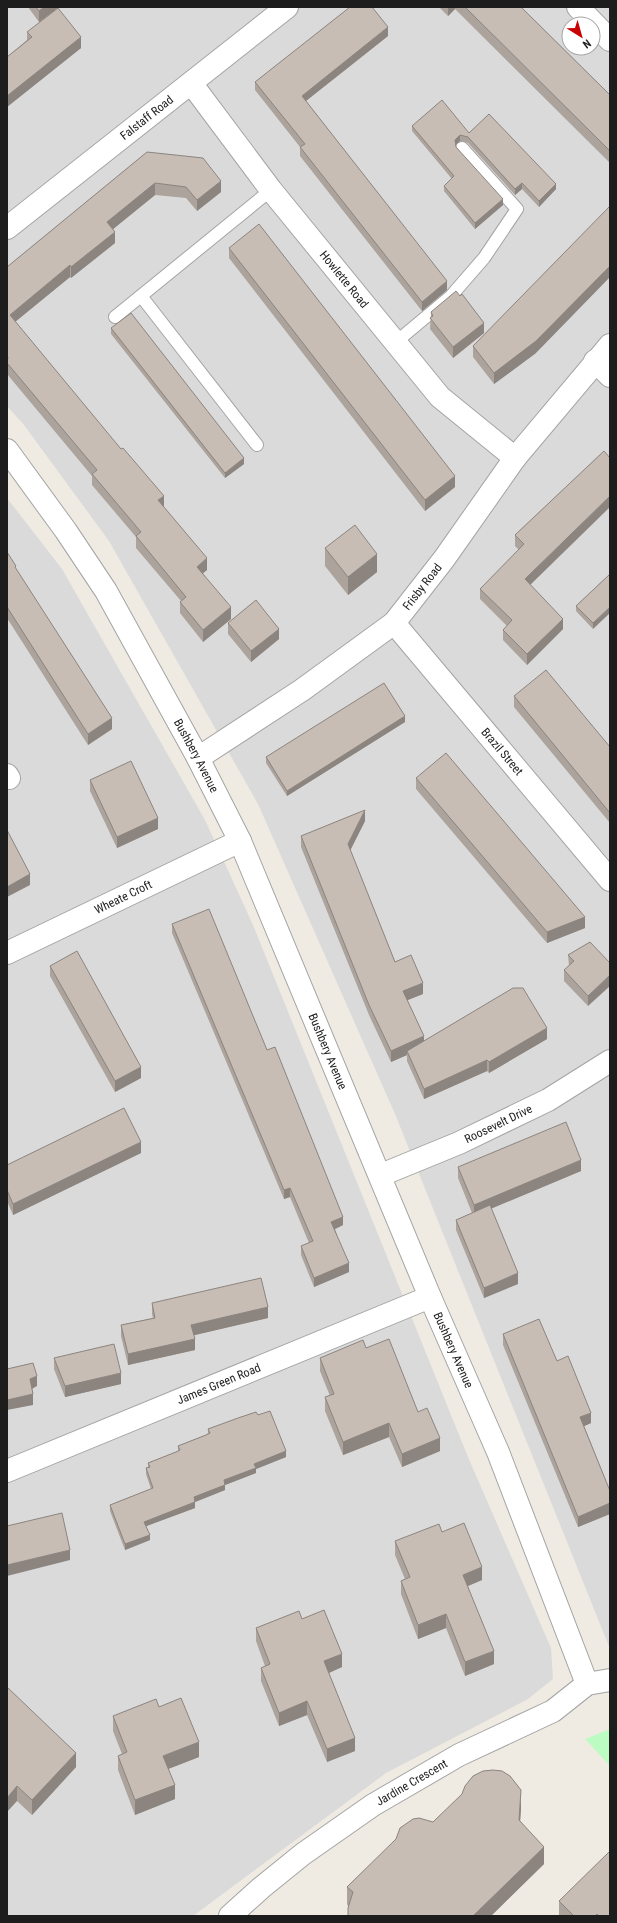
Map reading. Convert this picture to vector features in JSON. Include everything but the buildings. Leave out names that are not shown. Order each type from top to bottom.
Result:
[{"type":"street","name":"Falstaff Road","points":[[7,228],[287,7]]},
{"type":"street","points":[[578,7],[610,40]]},
{"type":"street","name":"Howlette Road","points":[[191,83],[271,190],[440,397],[515,458]]},
{"type":"street","name":"Frisby Road","points":[[198,758],[302,690],[394,623],[444,560],[515,458],[603,368],[610,345]]},
{"type":"street","name":"Bushbery Avenue","points":[[7,450],[66,531],[106,591],[198,758],[240,841],[381,1175],[430,1297],[498,1452],[587,1684]]},
{"type":"street","name":"Brazil Street","points":[[394,623],[610,880]]},
{"type":"street","name":"Wheate Croft","points":[[7,953],[240,841]]},
{"type":"street","name":"Roosevelt Drive","points":[[381,1175],[459,1144],[548,1100],[609,1064]]},
{"type":"street","name":"James Green Road","points":[[7,1470],[430,1297]]},
{"type":"street","name":"Jardine Crescent","points":[[230,1916],[261,1888],[303,1854],[373,1805],[460,1755],[553,1711],[587,1684],[610,1680]]},
{"type":"lane","points":[[396,342],[451,296],[484,258],[517,209],[462,148]]},
{"type":"lane","points":[[115,316],[271,190]]},
{"type":"lane","points":[[141,296],[258,446]]},
{"type":"shaded area","points":[[7,7],[610,7],[610,1649],[395,1114],[258,804],[109,541],[24,425],[7,406]]},
{"type":"shaded area","points":[[7,498],[62,569],[205,820],[253,925],[468,1457],[551,1648],[553,1679],[528,1699],[386,1773],[193,1916],[7,1916]]},
{"type":"green space","points":[[610,1729],[610,1766],[585,1739]]}]
